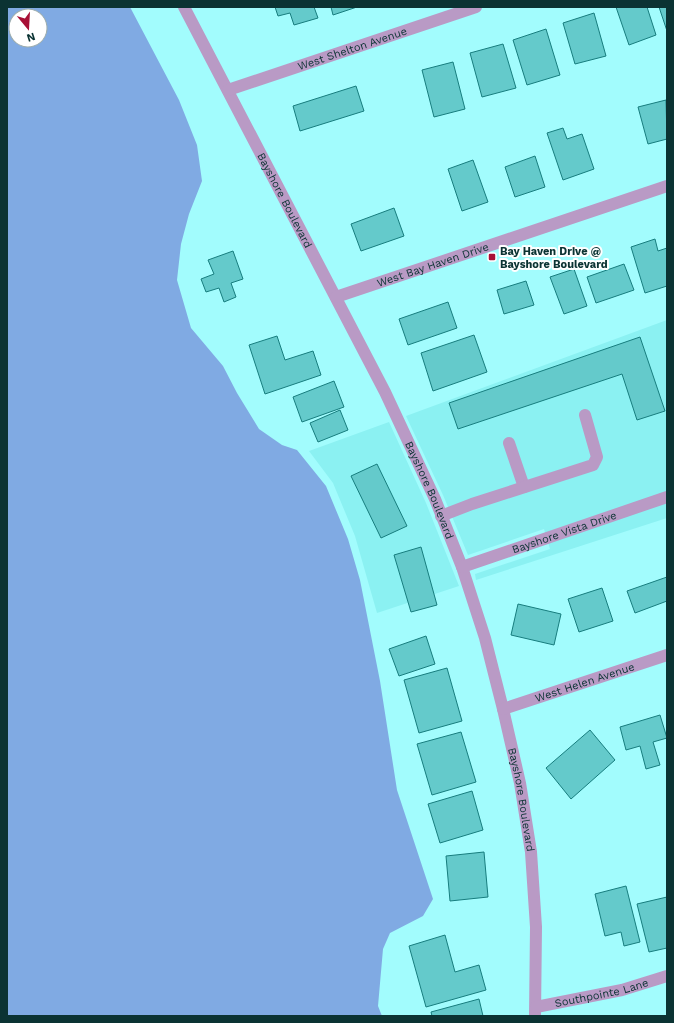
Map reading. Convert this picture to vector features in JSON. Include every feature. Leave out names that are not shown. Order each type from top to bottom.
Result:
[{"type":"street","name":"Bayshore Boulevard","points":[[184,7],[385,392],[442,516],[462,567],[485,638],[503,709],[520,783],[532,852],[536,927],[535,1012]]},
{"type":"street","name":"West Shelton Avenue","points":[[228,90],[476,7]]},
{"type":"street","name":"West Bay Haven Drive","points":[[336,296],[667,186]]},
{"type":"street","points":[[442,516],[524,487],[593,465],[597,457],[585,414]]},
{"type":"street","points":[[508,443],[524,487]]},
{"type":"street","name":"Bayshore Vista Drive","points":[[462,567],[667,497]]},
{"type":"street","name":"West Helen Avenue","points":[[503,709],[667,655]]},
{"type":"street","name":"Southpointe Lane","points":[[535,1012],[622,990],[667,976]]},
{"type":"shaded area","points":[[7,7],[130,7],[179,100],[197,145],[202,181],[189,214],[181,244],[177,280],[191,328],[223,366],[237,393],[259,429],[282,445],[297,450],[326,486],[348,539],[360,580],[380,681],[397,790],[433,899],[423,916],[390,933],[383,949],[378,1006],[382,1016],[7,1016]]},
{"type":"shaded area","points":[[667,320],[667,518],[476,580],[475,574],[550,549],[544,529],[468,555],[443,495],[406,416]]},
{"type":"shaded area","points":[[389,422],[426,503],[459,586],[377,613],[355,536],[333,483],[309,451]]},
{"type":"building","points":[[275,7],[314,7],[318,18],[294,25],[290,13],[278,16]]},
{"type":"building","points":[[331,7],[357,7],[333,15]]},
{"type":"building","points":[[616,7],[647,7],[656,35],[629,45]]},
{"type":"building","points":[[659,7],[667,7],[667,31]]},
{"type":"building","points":[[594,13],[606,56],[575,64],[563,23]]},
{"type":"building","points":[[546,29],[560,75],[527,85],[513,40]]},
{"type":"building","points":[[503,44],[516,88],[482,97],[470,53]]},
{"type":"building","points":[[453,62],[465,109],[434,117],[422,70]]},
{"type":"building","points":[[356,86],[364,111],[300,131],[293,106]]},
{"type":"building","points":[[666,100],[667,139],[648,144],[638,107]]},
{"type":"building","points":[[563,128],[567,139],[582,134],[594,169],[563,180],[547,133]]},
{"type":"building","points":[[535,156],[545,187],[515,197],[505,167]]},
{"type":"building","points":[[473,160],[488,202],[462,211],[448,169]]},
{"type":"building","points":[[394,208],[404,236],[361,251],[351,224]]},
{"type":"building","points":[[655,239],[658,251],[667,248],[667,286],[645,293],[631,247]]},
{"type":"building","points":[[233,251],[243,279],[231,283],[236,297],[224,302],[219,288],[206,292],[201,279],[214,274],[208,260]]},
{"type":"building","points":[[624,264],[634,290],[596,303],[587,277]]},
{"type":"building","points":[[574,269],[587,306],[564,314],[550,277]]},
{"type":"building","points":[[526,281],[534,305],[504,314],[497,290]]},
{"type":"building","points":[[448,302],[457,328],[408,345],[399,319]]},
{"type":"building","points":[[474,335],[487,372],[433,391],[421,353]]},
{"type":"building","points":[[277,336],[285,360],[313,351],[321,375],[265,394],[249,345]]},
{"type":"building","points":[[640,337],[665,411],[637,420],[622,374],[458,429],[449,403]]},
{"type":"building","points":[[334,381],[344,407],[302,422],[293,397]]},
{"type":"building","points":[[340,410],[348,430],[318,442],[310,423]]},
{"type":"building","points":[[377,464],[407,526],[381,538],[351,476]]},
{"type":"building","points":[[421,547],[437,605],[411,612],[394,555]]},
{"type":"building","points":[[667,577],[667,601],[635,613],[627,591]]},
{"type":"building","points":[[602,588],[613,621],[579,632],[568,599]]},
{"type":"building","points":[[518,604],[561,614],[554,645],[511,635]]},
{"type":"building","points":[[426,636],[435,664],[399,676],[389,649]]},
{"type":"building","points":[[447,668],[462,721],[419,733],[404,680]]},
{"type":"building","points":[[660,715],[667,738],[653,742],[660,765],[646,769],[640,746],[626,750],[620,727]]},
{"type":"building","points":[[590,730],[615,760],[571,799],[546,768]]},
{"type":"building","points":[[461,732],[476,782],[432,795],[417,744]]},
{"type":"building","points":[[472,791],[483,830],[440,843],[428,804]]},
{"type":"building","points":[[484,852],[488,897],[450,901],[446,856]]},
{"type":"building","points":[[626,886],[640,942],[624,946],[621,932],[605,936],[595,894]]},
{"type":"building","points":[[667,897],[667,948],[649,952],[637,904]]},
{"type":"building","points":[[445,935],[455,972],[479,965],[486,990],[426,1007],[409,946]]},
{"type":"building","points":[[479,999],[483,1016],[432,1016],[431,1012]]},
{"type":"place","name":"Bay Haven Drive @ Bayshore Boulevard","points":[[492,257]]}]
